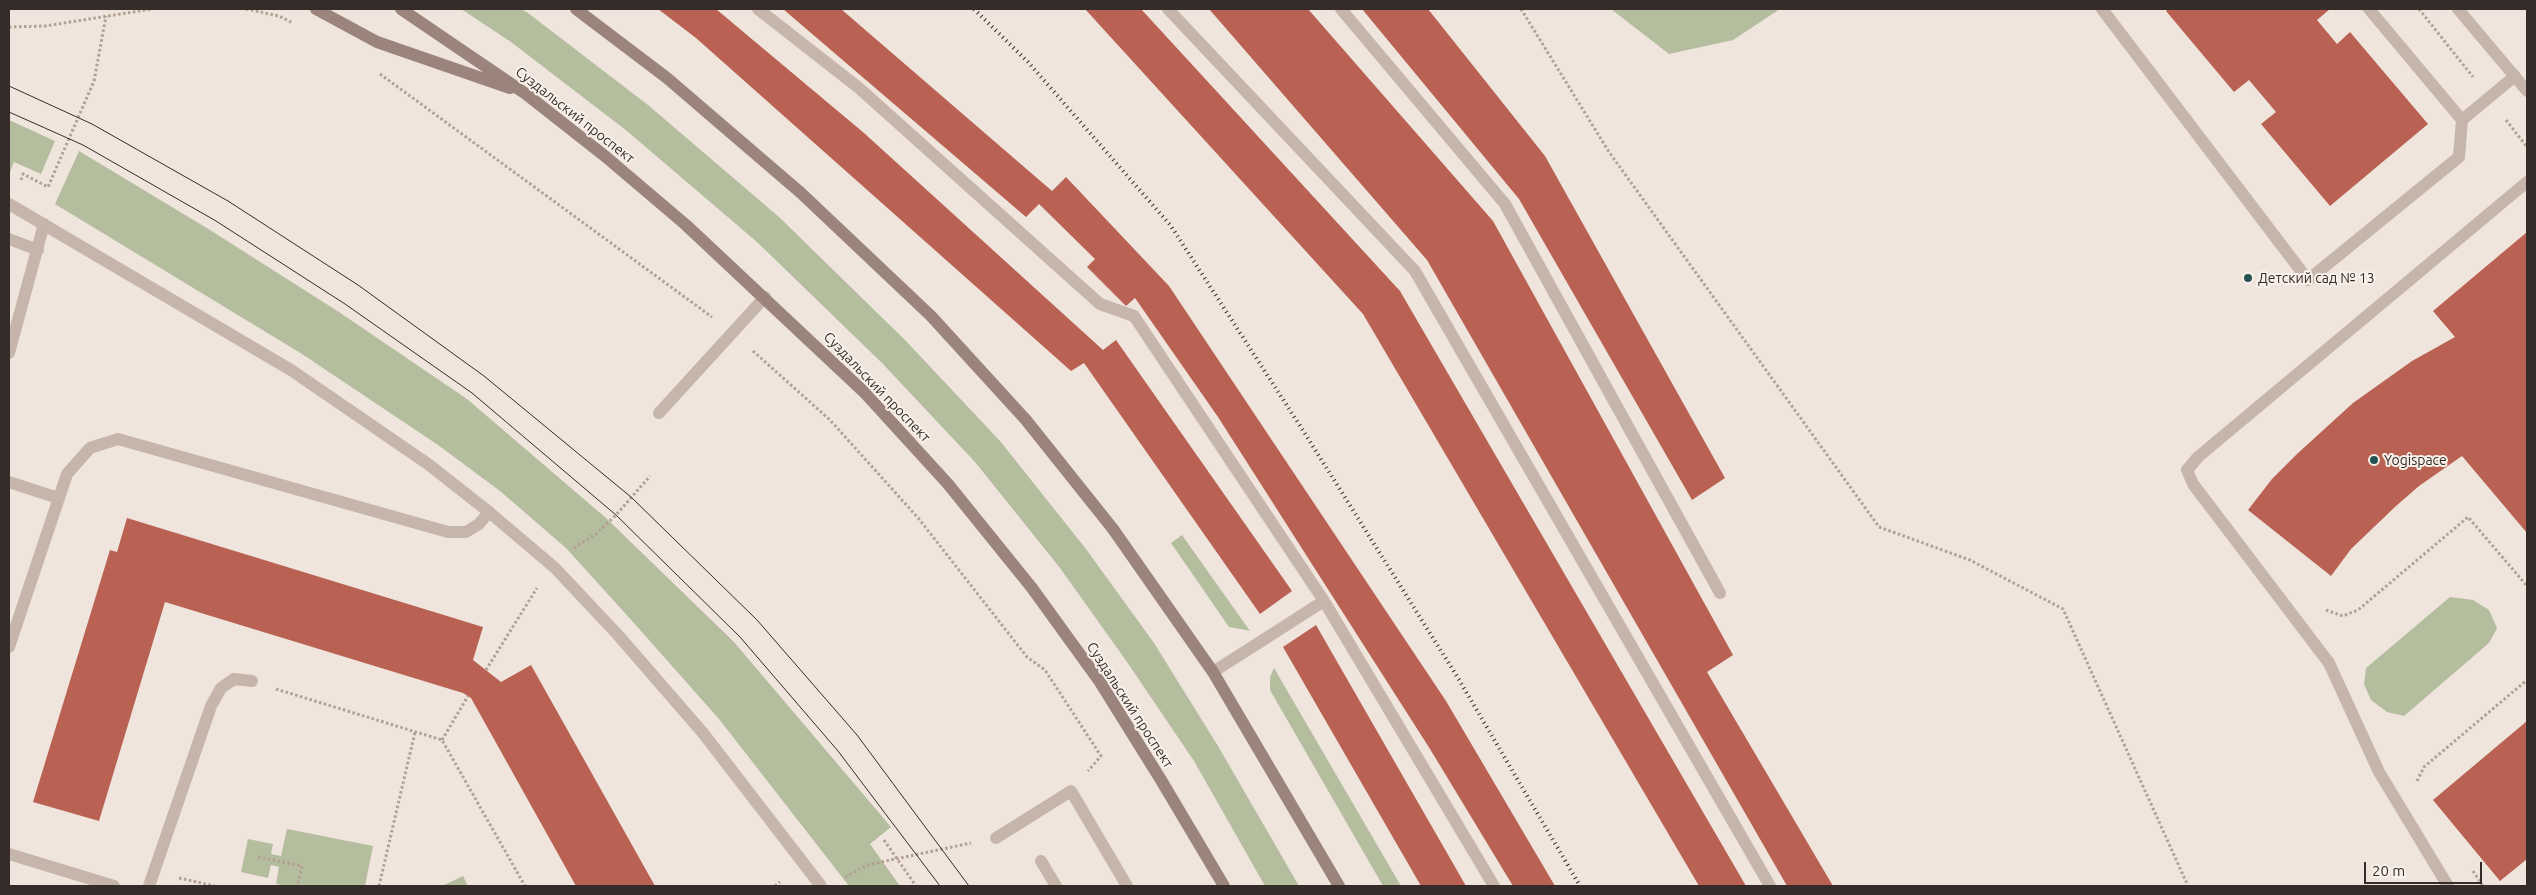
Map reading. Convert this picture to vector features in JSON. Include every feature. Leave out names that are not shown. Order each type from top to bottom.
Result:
[{"type":"main road","points":[[316,9],[377,42],[526,94]]},
{"type":"main road","name":"Суздальский проспект","points":[[401,9],[526,94],[686,225],[765,296],[864,392],[948,484],[1032,588],[1100,682],[1162,780],[1224,886]]},
{"type":"main road","points":[[576,9],[667,78],[801,193],[931,316],[1026,420],[1094,505],[1213,672],[1338,886]]},
{"type":"street","points":[[758,9],[859,88],[1100,304],[1134,316],[1324,600],[1494,886]]},
{"type":"street","points":[[1168,9],[1415,271],[1770,886]]},
{"type":"street","points":[[1341,9],[1505,204],[1720,593]]},
{"type":"street","points":[[2102,9],[2308,280],[2459,157],[2462,120],[2369,9]]},
{"type":"street","points":[[2458,9],[2527,91]]},
{"type":"street","points":[[2462,120],[2515,76]]},
{"type":"street","points":[[2448,886],[2379,772],[2330,663],[2193,484],[2188,470],[2198,457],[2527,182]]},
{"type":"street","points":[[11,206],[291,370],[428,464],[489,512],[555,568],[618,635],[703,732],[821,886]]},
{"type":"street","points":[[9,353],[44,224]]},
{"type":"street","points":[[9,239],[38,250]]},
{"type":"street","points":[[659,413],[765,296]]},
{"type":"street","points":[[9,647],[66,474],[90,448],[118,439],[448,532],[466,532],[479,524],[489,512]]},
{"type":"street","points":[[9,482],[58,498]]},
{"type":"street","points":[[1213,672],[1324,600]]},
{"type":"street","points":[[149,886],[156,873],[211,706],[221,688],[234,679],[252,681]]},
{"type":"street","points":[[996,838],[1071,790],[1127,886]]},
{"type":"street","points":[[9,854],[114,886]]},
{"type":"street","points":[[1040,861],[1056,886]]},
{"type":"path","points":[[9,27],[45,26],[152,9]]},
{"type":"path","points":[[246,9],[279,16],[296,24]]},
{"type":"path","points":[[1521,9],[1609,152],[1879,526],[1970,560],[2063,609],[2188,886]]},
{"type":"path","points":[[11,206],[23,174],[48,187],[94,81],[106,16]]},
{"type":"path","points":[[376,71],[733,332],[830,420],[918,519],[1027,657],[1045,670],[1101,756],[1071,790]]},
{"type":"path","points":[[570,551],[597,533],[610,521],[650,476]]},
{"type":"path","points":[[2322,607],[2328,613],[2343,616],[2358,610],[2468,517],[2527,586]]},
{"type":"path","points":[[486,670],[534,591]]},
{"type":"path","points":[[2418,785],[2416,778],[2424,767],[2527,680]]},
{"type":"path","points":[[252,681],[442,740],[525,886]]},
{"type":"path","points":[[442,740],[468,696]]},
{"type":"path","points":[[379,886],[415,732]]},
{"type":"path","points":[[843,878],[867,865],[996,838]]},
{"type":"path","points":[[884,840],[916,886]]},
{"type":"path","points":[[258,857],[302,866],[297,886]]},
{"type":"path","points":[[2472,870],[2483,886]]},
{"type":"path","points":[[156,873],[215,886]]},
{"type":"path","points":[[774,886],[780,882]]},
{"type":"green space","points":[[461,9],[521,9],[528,13],[648,105],[779,217],[905,340],[1000,441],[1086,549],[1154,643],[1218,746],[1299,886],[1265,886],[1194,761],[1060,568],[975,462],[882,363],[757,242],[627,131],[511,42]]},
{"type":"green space","points":[[1611,9],[1780,9],[1733,40],[1669,54]]},
{"type":"green space","points":[[9,120],[55,141],[41,174],[14,162],[9,175]]},
{"type":"green space","points":[[79,151],[210,230],[339,312],[467,399],[606,518],[734,642],[891,827],[870,844],[900,886],[849,886],[719,719],[566,548],[500,491],[438,445],[302,354],[55,204]]},
{"type":"green space","points":[[1182,535],[1250,631],[1229,627],[1171,543]]},
{"type":"green space","points":[[2450,597],[2473,600],[2489,610],[2497,628],[2489,643],[2404,716],[2387,712],[2371,700],[2364,684],[2366,668]]},
{"type":"green space","points":[[1274,668],[1401,886],[1383,886],[1270,690],[1270,677]]},
{"type":"green space","points":[[287,829],[373,846],[365,886],[289,886],[276,884],[279,867],[271,865],[268,878],[241,872],[248,839],[273,844],[271,854],[281,856]]},
{"type":"green space","points":[[463,876],[468,886],[442,886]]},
{"type":"building","points":[[658,9],[716,9],[864,133],[1103,350],[1116,340],[1292,591],[1260,614],[1084,363],[1071,371],[696,38]]},
{"type":"building","points":[[783,9],[841,9],[1052,191],[1066,177],[1169,286],[1446,701],[1555,886],[1513,886],[1430,749],[1218,417],[1135,298],[1126,306],[1087,267],[1095,259],[1039,204],[1026,217]]},
{"type":"building","points":[[1085,9],[1141,9],[1400,291],[1746,886],[1699,886],[1363,314]]},
{"type":"building","points":[[1209,9],[1308,9],[1493,221],[1733,655],[1707,672],[1833,886],[1787,886],[1427,260]]},
{"type":"building","points":[[1362,9],[1428,9],[1545,156],[1725,478],[1692,500],[1519,199]]},
{"type":"building","points":[[2168,9],[2330,9],[2317,20],[2337,44],[2350,32],[2428,124],[2330,206],[2261,124],[2276,112],[2249,80],[2234,92],[2166,11]]},
{"type":"building","points":[[2527,232],[2527,533],[2462,456],[2419,486],[2396,506],[2351,549],[2331,576],[2248,510],[2272,479],[2353,403],[2412,361],[2455,337],[2433,311]]},
{"type":"building","points":[[127,518],[483,627],[473,660],[501,682],[531,665],[655,886],[576,886],[471,698],[463,693],[165,602],[99,821],[33,802],[110,550],[117,552]]},
{"type":"building","points":[[1316,625],[1466,886],[1421,886],[1283,647]]},
{"type":"building","points":[[2527,721],[2527,859],[2500,881],[2433,800]]},
{"type":"tram line","points":[[9,86],[92,124],[228,201],[358,285],[484,376],[631,497],[757,620],[857,735],[969,886]]},
{"type":"tram line","points":[[9,112],[83,145],[216,221],[345,304],[472,393],[616,515],[740,637],[838,751],[940,886]]},
{"type":"railway","points":[[974,9],[1028,62],[1171,226],[1304,432],[1458,678],[1580,886]]},
{"type":"place","name":"Детский сад № 13","points":[[2248,278]]},
{"type":"place","name":"Yogispace","points":[[2374,460]]}]
